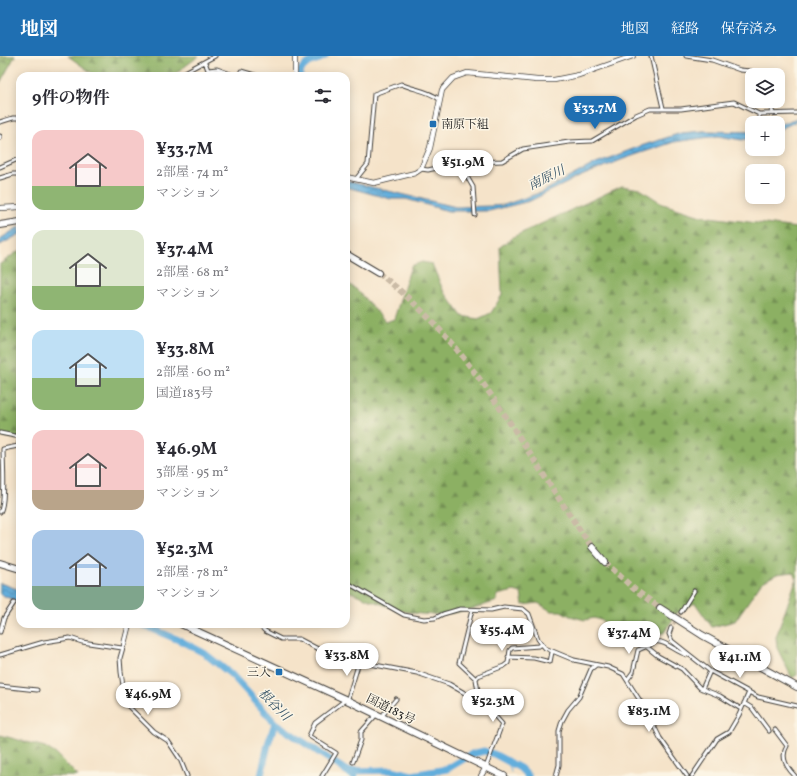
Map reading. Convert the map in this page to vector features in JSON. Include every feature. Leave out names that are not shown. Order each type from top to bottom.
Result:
[{"type":"highway","points":[[0,225],[16,222]]},
{"type":"highway","points":[[350,256],[378,273]]},
{"type":"highway","points":[[592,547],[605,562]]},
{"type":"highway","points":[[0,563],[16,568]]},
{"type":"highway","points":[[660,608],[702,635],[797,687]]},
{"type":"highway","name":"国道183号","points":[[190,628],[346,700],[504,776]]},
{"type":"main road","points":[[295,56],[295,72]]},
{"type":"main road","points":[[350,178],[379,182],[415,173],[421,169],[430,148],[439,99],[447,83],[459,74],[474,73],[537,80],[554,80],[592,71],[633,56]]},
{"type":"main road","points":[[0,208],[16,207]]},
{"type":"main road","points":[[123,646],[128,628]]},
{"type":"main road","points":[[481,776],[486,767]]},
{"type":"street","points":[[185,72],[215,56]]},
{"type":"street","points":[[651,56],[663,108]]},
{"type":"street","points":[[686,56],[712,60],[745,70]]},
{"type":"street","points":[[205,62],[208,70],[217,69],[226,72]]},
{"type":"street","points":[[356,179],[368,164],[374,94],[401,84],[411,89],[431,93],[439,99]]},
{"type":"street","points":[[421,169],[428,170],[459,163],[502,161],[523,149],[569,142],[592,141],[636,115],[650,109],[681,109],[734,102],[759,114],[797,113]]},
{"type":"street","points":[[772,108],[773,114]]},
{"type":"street","points":[[0,122],[16,118]]},
{"type":"street","points":[[0,167],[16,160]]},
{"type":"street","points":[[459,163],[473,187],[475,215]]},
{"type":"street","points":[[0,178],[16,174]]},
{"type":"street","points":[[0,433],[16,437]]},
{"type":"street","points":[[0,512],[4,497],[3,449],[16,446]]},
{"type":"street","points":[[350,584],[404,615],[424,619],[435,618],[443,614],[460,610],[491,610],[504,607],[523,609],[529,614],[542,644],[552,652],[608,667],[623,674],[646,710],[660,738],[687,776]]},
{"type":"street","points":[[681,612],[694,591]]},
{"type":"street","points":[[0,632],[2,619],[14,603]]},
{"type":"street","points":[[472,610],[459,664],[476,679],[479,698],[502,724],[486,767]]},
{"type":"street","points":[[263,628],[281,640],[300,639],[318,649],[359,662],[418,673],[449,684],[468,695],[479,698]]},
{"type":"street","points":[[671,628],[670,638],[688,655],[710,671],[769,701],[797,706]]},
{"type":"street","points":[[0,655],[44,642],[70,638],[82,642],[123,646],[121,672],[125,699],[128,706],[154,732],[168,741],[180,759],[187,776]]},
{"type":"street","points":[[627,680],[633,672],[638,650],[660,641],[679,653],[688,655]]},
{"type":"street","points":[[476,679],[478,676],[508,663],[508,657],[512,648],[539,646],[542,644]]},
{"type":"street","points":[[647,647],[658,656],[682,669],[702,689],[741,709]]},
{"type":"street","points":[[508,657],[534,658],[550,662],[552,652]]},
{"type":"street","points":[[322,776],[336,754],[308,736],[314,723],[348,698],[352,691],[359,662]]},
{"type":"street","points":[[556,776],[559,765],[559,731],[562,721],[568,710],[579,697],[591,669],[596,665]]},
{"type":"street","points":[[702,689],[710,671]]},
{"type":"street","points":[[0,686],[37,690]]},
{"type":"street","points":[[692,776],[717,740],[728,732],[739,716],[749,692]]},
{"type":"street","points":[[353,762],[361,740],[361,732],[396,699]]},
{"type":"street","points":[[744,703],[752,708],[769,731]]},
{"type":"street","points":[[775,730],[787,746],[784,759],[790,771],[795,776]]},
{"type":"green space","points":[[0,56],[15,56],[0,83]]},
{"type":"green space","points":[[68,56],[199,56],[177,72],[90,72]]},
{"type":"green space","points":[[622,186],[640,189],[663,204],[701,216],[797,228],[797,675],[792,678],[777,648],[776,637],[796,580],[793,572],[777,574],[761,583],[735,621],[712,627],[695,603],[677,613],[664,633],[632,634],[619,637],[603,621],[594,618],[585,620],[570,616],[561,611],[551,611],[538,603],[523,605],[521,593],[514,591],[497,595],[497,601],[474,608],[454,613],[437,614],[420,614],[404,611],[386,606],[350,592],[350,285],[357,290],[386,322],[394,319],[411,266],[422,262],[432,264],[443,290],[462,316],[478,319],[491,313],[502,295],[500,247],[513,237]]},
{"type":"green space","points":[[16,253],[16,438],[0,436],[0,264]]},
{"type":"green space","points":[[0,735],[45,747],[56,754],[78,776],[0,776]]},
{"type":"water","points":[[797,118],[797,121],[785,127],[785,122]]},
{"type":"water","points":[[703,131],[745,132],[745,139],[742,140],[718,136],[674,142],[626,158],[579,177],[530,201],[489,211],[448,211],[406,199],[391,199],[350,188],[350,182],[456,207],[504,205],[542,192],[596,163],[681,133]]},
{"type":"water","points":[[16,229],[16,236],[0,245],[0,239]]},
{"type":"water","points":[[0,583],[16,589],[16,601],[0,594]]},
{"type":"waterway","points":[[301,72],[309,63],[325,56]]},
{"type":"waterway","name":"根谷川","points":[[150,628],[204,653],[232,675],[275,723],[354,776]]},
{"type":"waterway","points":[[261,776],[268,744],[275,723]]},
{"type":"waterway","points":[[345,771],[392,770],[412,775],[447,769],[472,754],[484,751],[494,754],[520,768],[528,776]]},
{"type":"waterway","points":[[508,762],[511,772]]},
{"type":"tunnel","points":[[378,273],[412,301],[442,332],[470,366],[592,547]]},
{"type":"tunnel","points":[[605,562],[634,589],[660,608]]},
{"type":"tunnel","points":[[671,628],[681,612]]},
{"type":"place","name":"南原下組","points":[[433,124]]},
{"type":"place","name":"三入","points":[[279,672]]},
{"type":"water label","name":"南原川","points":[[546,177]]}]
